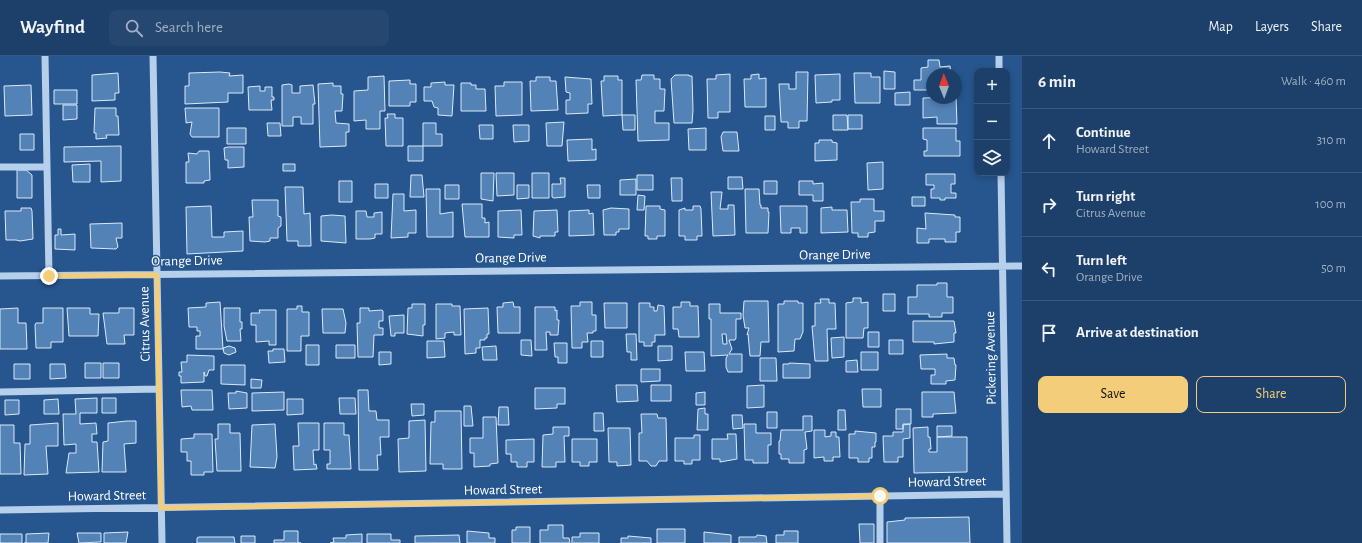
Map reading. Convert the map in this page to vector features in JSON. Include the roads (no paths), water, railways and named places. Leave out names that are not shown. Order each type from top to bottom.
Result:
[{"type":"street","points":[[45,56],[49,276]]},
{"type":"street","name":"Citrus Avenue","points":[[153,56],[162,543]]},
{"type":"street","points":[[999,56],[999,68]]},
{"type":"street","points":[[0,167],[47,166]]},
{"type":"street","name":"Pickering Avenue","points":[[1001,176],[1006,543]]},
{"type":"street","name":"Orange Drive","points":[[0,276],[1022,266]]},
{"type":"street","points":[[0,392],[159,389]]},
{"type":"street","name":"Howard Street","points":[[0,510],[1006,494]]},
{"type":"street","points":[[880,496],[880,543]]}]
